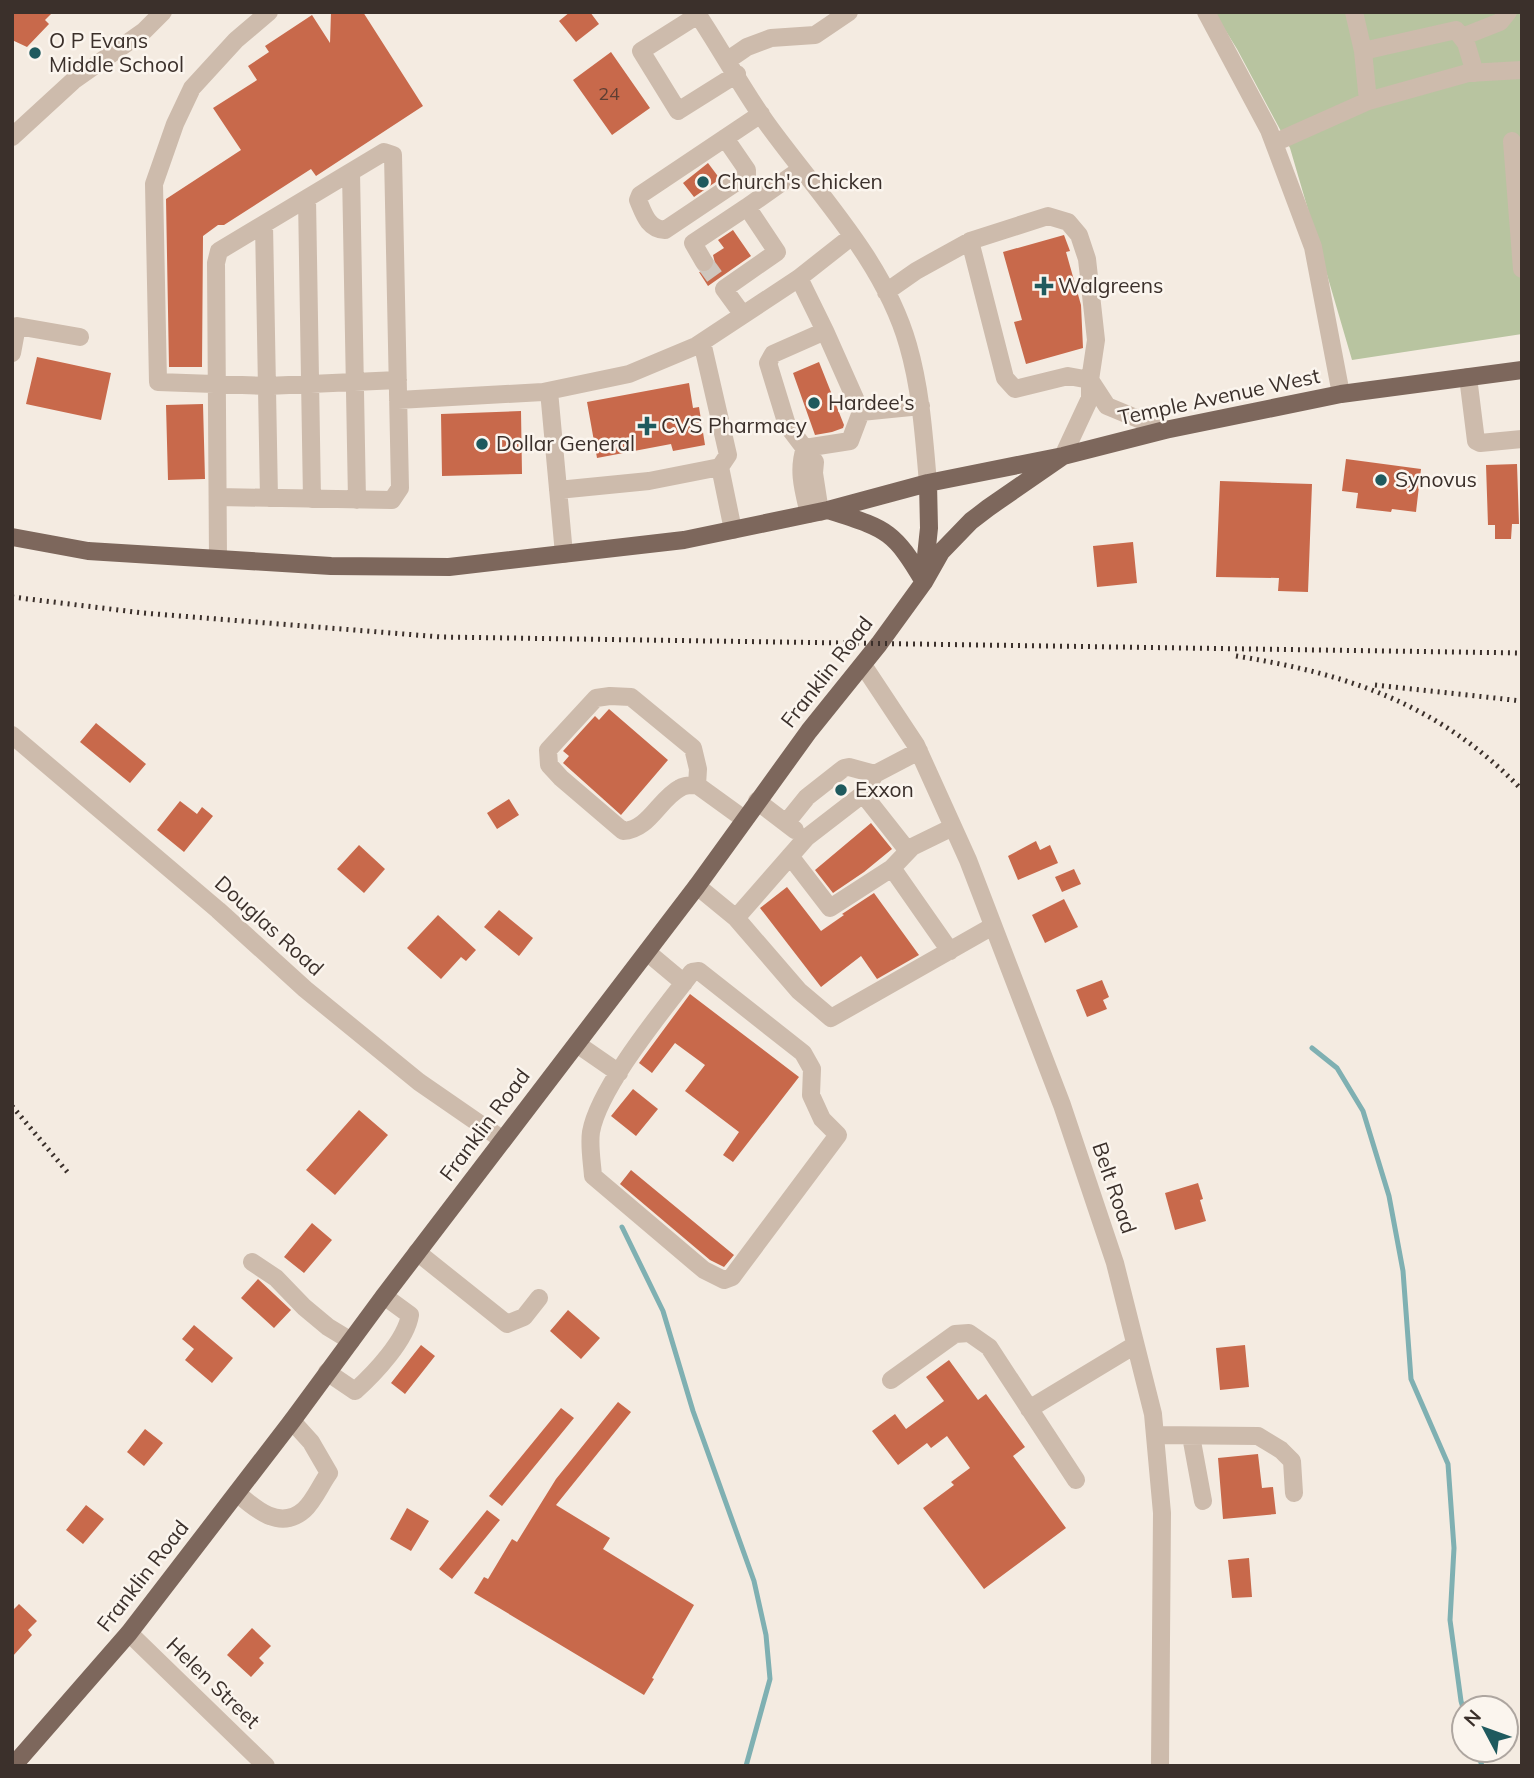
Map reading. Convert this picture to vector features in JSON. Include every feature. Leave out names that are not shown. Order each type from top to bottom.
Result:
[{"type":"main road","name":"Temple Avenue West","points":[[12,537],[88,551],[331,566],[449,567],[684,540],[819,512],[928,483],[1063,456],[1165,430],[1342,394],[1522,369]]},
{"type":"main road","points":[[819,512],[871,524],[888,533],[906,552],[923,582],[941,552],[971,521],[1063,456]]},
{"type":"main road","name":"Franklin Road","points":[[13,1766],[129,1633],[237,1493],[417,1252],[697,886],[757,801],[863,665],[923,582],[929,528],[928,483]]},
{"type":"street","points":[[12,137],[73,81],[144,31],[163,12]]},
{"type":"street","points":[[270,12],[236,40],[192,88],[175,124],[154,184],[158,382],[267,386],[398,380]]},
{"type":"street","points":[[849,12],[815,34],[771,38],[747,47],[733,67],[678,111],[641,51],[697,14],[733,67],[761,114],[851,237],[886,292],[908,345],[921,406],[928,483]]},
{"type":"street","points":[[1206,12],[1274,143],[1313,247],[1342,394]]},
{"type":"street","points":[[1354,12],[1363,51],[1368,101]]},
{"type":"street","points":[[1462,37],[1500,22],[1508,12]]},
{"type":"street","points":[[1363,51],[1457,30],[1466,43],[1475,73]]},
{"type":"street","points":[[1274,143],[1368,101],[1475,73],[1522,70]]},
{"type":"street","points":[[726,138],[747,170],[747,175],[665,230],[655,228],[649,223],[638,200],[640,195],[761,114]]},
{"type":"street","points":[[1512,141],[1518,170],[1522,269]]},
{"type":"street","points":[[218,497],[392,500],[400,488],[393,155],[384,152],[219,251],[215,263],[218,559]]},
{"type":"street","points":[[704,261],[693,243],[801,169]]},
{"type":"street","points":[[351,172],[357,500]]},
{"type":"street","points":[[307,198],[312,499]]},
{"type":"street","points":[[743,315],[721,285],[777,252],[747,207]]},
{"type":"street","points":[[886,292],[916,271],[970,241],[1048,216],[1069,222],[1079,235],[1087,259],[1096,340],[1090,398],[1063,456]]},
{"type":"street","points":[[264,224],[269,498]]},
{"type":"street","points":[[398,400],[549,391],[629,374],[702,342],[799,278],[851,237]]},
{"type":"street","points":[[970,241],[1005,378],[1015,389],[1068,376],[1090,380],[1107,405],[1165,430]]},
{"type":"street","points":[[799,278],[861,412],[850,441],[805,449]]},
{"type":"street","points":[[12,353],[16,326],[80,337]]},
{"type":"street","points":[[819,512],[815,462],[787,425],[768,363],[774,354],[825,331]]},
{"type":"street","points":[[558,490],[649,481],[720,467],[728,455],[702,342]]},
{"type":"street","points":[[1468,377],[1476,441],[1480,443],[1522,439]]},
{"type":"street","points":[[549,391],[564,554]]},
{"type":"street","points":[[861,412],[921,406]]},
{"type":"street","points":[[720,467],[733,530]]},
{"type":"street","name":"Belt Road","points":[[863,665],[919,751],[953,827],[1071,1132],[1115,1263],[1153,1414],[1163,1513],[1160,1766]]},
{"type":"street","points":[[697,785],[698,769],[693,748],[631,697],[596,698],[548,750],[550,765],[555,772],[623,831],[632,831],[645,822],[680,787],[697,785],[744,820]]},
{"type":"street","name":"Douglas Road","points":[[12,735],[218,910],[305,989],[419,1082],[503,1140]]},
{"type":"street","points":[[736,918],[806,838],[863,794],[875,774],[919,751]]},
{"type":"street","points":[[786,823],[807,797],[844,768],[875,774]]},
{"type":"street","points":[[863,794],[908,851]]},
{"type":"street","points":[[757,801],[806,838]]},
{"type":"street","points":[[790,856],[830,908],[892,868],[912,847],[953,827]]},
{"type":"street","points":[[892,868],[950,951]]},
{"type":"street","points":[[697,886],[736,918],[799,991],[831,1018],[993,926]]},
{"type":"street","points":[[647,952],[684,983]]},
{"type":"street","points":[[699,971],[803,1053],[812,1069],[811,1095],[822,1119],[838,1135],[732,1277],[724,1280],[704,1270],[593,1176],[592,1132],[598,1113],[619,1073],[684,983],[692,972],[699,971]]},
{"type":"street","points":[[577,1044],[619,1073]]},
{"type":"street","points":[[417,1252],[507,1324],[524,1317],[539,1298]]},
{"type":"street","points":[[252,1262],[276,1278],[328,1327],[351,1341]]},
{"type":"street","points":[[327,1372],[355,1391],[369,1379],[408,1329],[410,1315],[384,1296]]},
{"type":"street","points":[[891,1380],[955,1334],[969,1333],[989,1347],[1076,1480]]},
{"type":"street","points":[[1029,1409],[1135,1345]]},
{"type":"street","points":[[237,1493],[272,1519],[289,1517],[303,1510],[329,1473],[311,1442],[292,1421]]},
{"type":"street","points":[[1155,1435],[1258,1436],[1281,1450],[1292,1461],[1294,1493]]},
{"type":"street","points":[[1191,1436],[1203,1501]]},
{"type":"street","name":"Helen Street","points":[[129,1633],[266,1766]]},
{"type":"green space","points":[[1214,12],[1522,12],[1522,334],[1352,360],[1290,148]]},
{"type":"building","points":[[12,12],[53,12],[45,20],[49,24],[27,47],[12,40]]},
{"type":"building","points":[[331,12],[363,12],[423,106],[316,176],[311,169],[203,236],[202,367],[169,367],[166,199],[241,150],[213,108],[257,80],[248,66],[269,52],[265,46],[312,15],[330,43]]},
{"type":"building","points":[[570,12],[590,12],[599,24],[576,42],[559,21]]},
{"type":"building","points":[[611,52],[650,108],[612,135],[573,80]]},
{"type":"building","name":"Church's Chicken","points":[[708,163],[720,179],[694,197],[683,183]]},
{"type":"building","points":[[733,230],[751,256],[708,286],[699,272],[705,273],[713,268],[713,255],[724,248],[718,240]]},
{"type":"building","name":"Walgreens","points":[[1064,235],[1081,305],[1083,348],[1026,364],[1014,322],[1022,320],[1003,252]]},
{"type":"building","points":[[37,357],[111,373],[101,420],[26,404]]},
{"type":"building","name":"Hardee's","points":[[819,362],[844,425],[832,432],[815,435],[793,373]]},
{"type":"building","name":"CVS Pharmacy","points":[[689,383],[693,408],[699,407],[705,445],[673,451],[671,444],[597,458],[587,402]]},
{"type":"building","points":[[203,404],[205,479],[168,480],[166,405]]},
{"type":"building","name":"Dollar General","points":[[521,411],[522,474],[442,476],[441,414]]},
{"type":"building","name":"Synovus","points":[[1346,459],[1421,469],[1416,512],[1356,508],[1358,493],[1342,491]]},
{"type":"building","points":[[1517,464],[1519,524],[1512,524],[1511,539],[1495,539],[1495,525],[1488,525],[1486,465]]},
{"type":"building","points":[[1220,481],[1312,484],[1308,592],[1278,591],[1279,578],[1216,577]]},
{"type":"building","points":[[1133,542],[1137,583],[1097,587],[1093,546]]},
{"type":"building","points":[[609,709],[668,760],[621,815],[563,763],[569,756],[563,751],[595,716],[599,720]]},
{"type":"building","points":[[96,723],[146,764],[130,783],[80,742]]},
{"type":"building","points":[[509,799],[519,815],[497,829],[487,813]]},
{"type":"building","points":[[180,801],[197,814],[202,807],[213,816],[184,852],[157,830]]},
{"type":"building","points":[[871,823],[892,849],[833,893],[815,870]]},
{"type":"building","points":[[1036,841],[1040,850],[1050,845],[1058,863],[1018,880],[1008,856]]},
{"type":"building","points":[[359,845],[385,869],[364,893],[337,869]]},
{"type":"building","points":[[1074,869],[1081,884],[1062,892],[1055,877]]},
{"type":"building","points":[[787,887],[821,931],[874,893],[919,955],[877,979],[861,956],[821,987],[760,908]]},
{"type":"building","points":[[1064,899],[1078,927],[1045,943],[1032,915]]},
{"type":"building","points":[[499,910],[533,938],[519,956],[484,927]]},
{"type":"building","points":[[438,915],[476,950],[466,961],[461,957],[441,979],[407,948]]},
{"type":"building","points":[[1102,980],[1109,997],[1103,1000],[1107,1009],[1087,1017],[1076,990]]},
{"type":"building","points":[[690,994],[799,1077],[733,1162],[723,1155],[739,1132],[685,1091],[705,1065],[675,1043],[652,1073],[639,1063]]},
{"type":"building","points":[[633,1089],[658,1109],[636,1136],[611,1116]]},
{"type":"building","points":[[359,1110],[388,1135],[335,1195],[306,1170]]},
{"type":"building","points":[[631,1170],[734,1255],[724,1267],[710,1260],[620,1184]]},
{"type":"building","points":[[1198,1183],[1206,1221],[1175,1230],[1165,1193]]},
{"type":"building","points":[[312,1223],[332,1240],[304,1273],[284,1257]]},
{"type":"building","points":[[258,1279],[291,1310],[274,1328],[241,1298]]},
{"type":"building","points":[[568,1310],[600,1338],[581,1359],[550,1331]]},
{"type":"building","points":[[194,1325],[233,1358],[212,1383],[185,1360],[194,1349],[182,1339]]},
{"type":"building","points":[[421,1345],[435,1356],[405,1394],[391,1383]]},
{"type":"building","points":[[1245,1345],[1249,1387],[1220,1390],[1216,1348]]},
{"type":"building","points":[[949,1360],[978,1400],[986,1394],[1025,1447],[1013,1456],[1066,1528],[984,1589],[923,1508],[954,1485],[951,1482],[970,1468],[947,1436],[931,1448],[927,1443],[898,1465],[872,1431],[895,1414],[906,1429],[944,1401],[926,1377]]},
{"type":"building","points":[[618,1402],[631,1412],[556,1505],[610,1538],[603,1549],[694,1605],[644,1695],[474,1593],[484,1577],[488,1579],[512,1539],[517,1542],[556,1479]]},
{"type":"building","points":[[561,1408],[574,1418],[502,1506],[489,1496]]},
{"type":"building","points":[[145,1429],[163,1443],[144,1466],[127,1452]]},
{"type":"building","points":[[1258,1454],[1262,1488],[1273,1487],[1276,1514],[1223,1519],[1218,1458]]},
{"type":"building","points":[[86,1505],[104,1519],[83,1544],[66,1530]]},
{"type":"building","points":[[407,1508],[429,1521],[411,1551],[390,1539]]},
{"type":"building","points":[[487,1510],[500,1520],[452,1579],[439,1569]]},
{"type":"building","points":[[1249,1558],[1252,1597],[1232,1598],[1228,1560]]},
{"type":"building","points":[[19,1604],[37,1621],[28,1630],[32,1635],[12,1657],[12,1611]]},
{"type":"building","points":[[252,1628],[271,1646],[259,1658],[264,1663],[251,1677],[227,1655]]},
{"type":"waterway","points":[[1312,1048],[1337,1068],[1363,1111],[1389,1196],[1403,1271],[1411,1379],[1448,1464],[1454,1548],[1450,1620],[1460,1694]]},
{"type":"waterway","points":[[622,1227],[663,1311],[693,1411],[754,1581],[766,1635],[770,1679],[746,1766]]},
{"type":"tunnel","points":[[704,262],[717,280]]},
{"type":"railway","points":[[12,597],[143,613],[441,637],[1522,653]]},
{"type":"railway","points":[[1236,656],[1317,673],[1391,698],[1426,715],[1459,736],[1522,790]]},
{"type":"railway","points":[[1375,685],[1522,701]]},
{"type":"railway","points":[[12,1106],[69,1174]]},
{"type":"place","name":"O P Evans Middle School","points":[[35,53]]},
{"type":"place","name":"Church's Chicken","points":[[703,182]]},
{"type":"place","name":"Walgreens","points":[[1044,286]]},
{"type":"place","name":"Hardee's","points":[[814,403]]},
{"type":"place","name":"CVS Pharmacy","points":[[647,426]]},
{"type":"place","name":"Dollar General","points":[[482,444]]},
{"type":"place","name":"Synovus","points":[[1381,480]]},
{"type":"place","name":"Exxon","points":[[841,790]]}]
